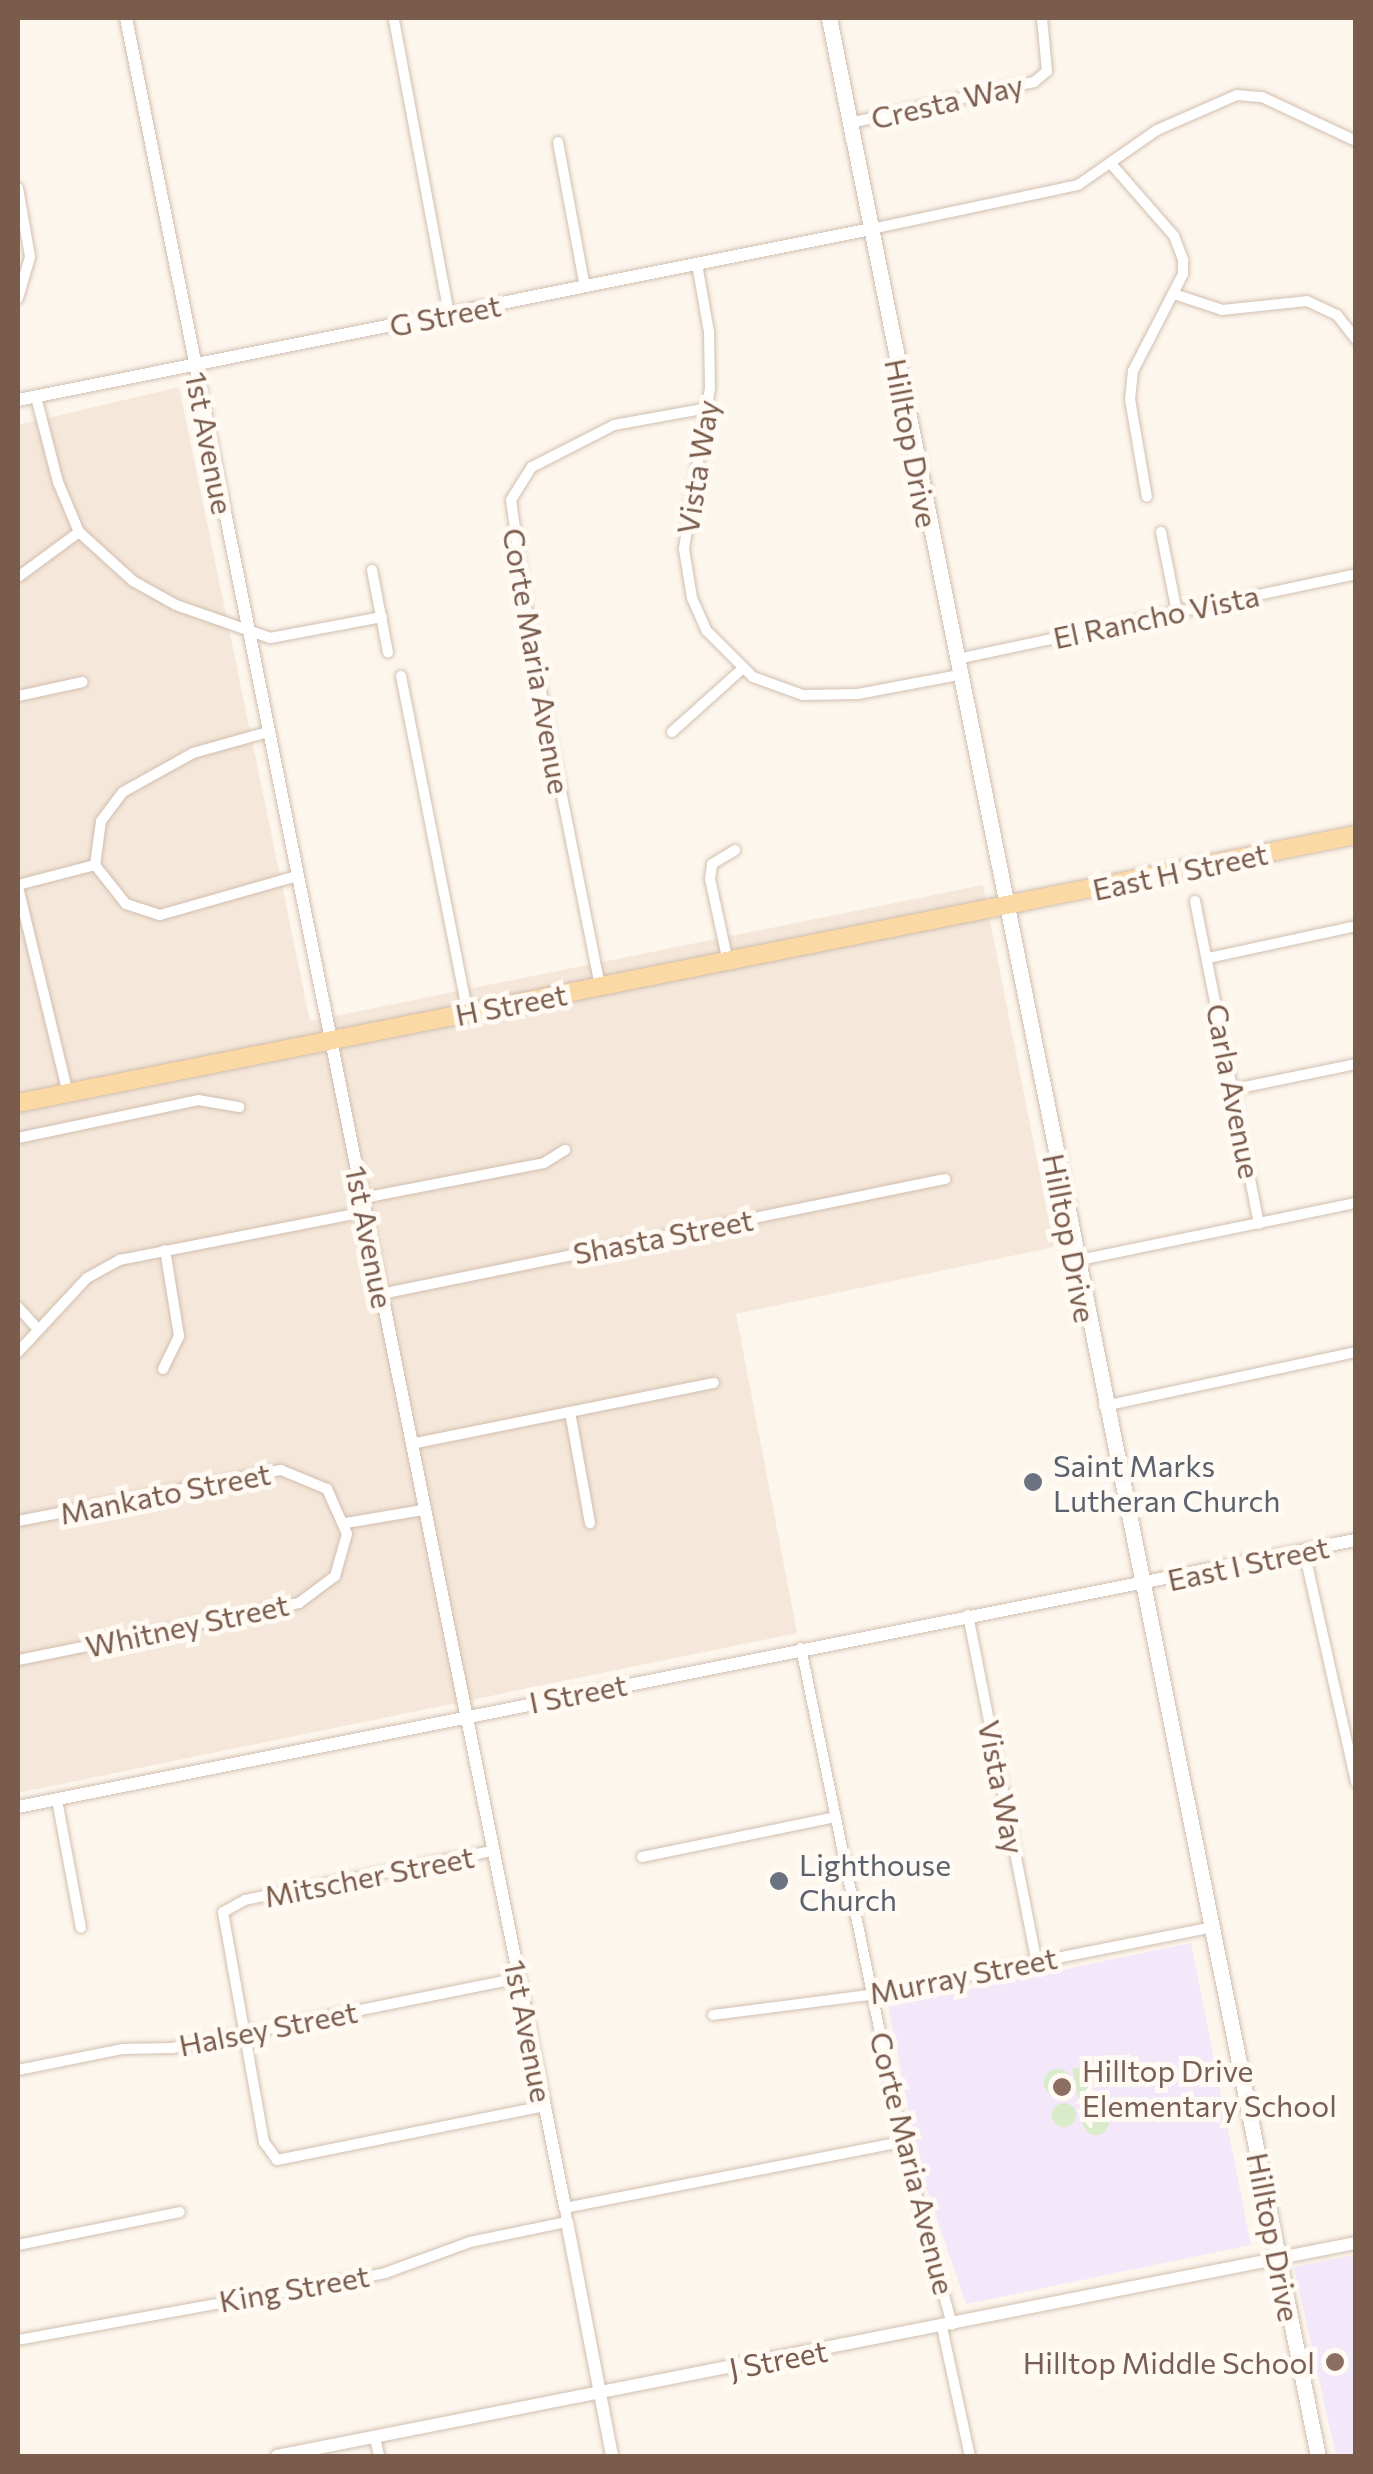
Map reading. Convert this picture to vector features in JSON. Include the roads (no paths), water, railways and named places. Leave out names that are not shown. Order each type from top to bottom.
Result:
[{"type":"main road","name":"Hilltop Drive","points":[[829,18],[1074,1262],[1318,2456]]},
{"type":"main road","name":"East H Street","points":[[1004,906],[1356,835]]},
{"type":"main road","name":"H Street","points":[[18,1104],[1004,906]]},
{"type":"street","name":"1st Avenue","points":[[126,18],[612,2456]]},
{"type":"street","name":"Cresta Way","points":[[850,123],[1034,82],[1047,72],[1042,18]]},
{"type":"street","points":[[394,20],[450,314]]},
{"type":"street","points":[[871,229],[1078,186],[1113,166],[1157,130],[1237,95],[1262,98],[1356,141]]},
{"type":"street","points":[[558,142],[585,287]]},
{"type":"street","points":[[1113,166],[1179,244],[1183,274],[1133,371],[1130,399],[1146,497]]},
{"type":"street","points":[[18,188],[30,257],[18,298]]},
{"type":"street","name":"G Street","points":[[18,400],[871,229]]},
{"type":"street","name":"Vista Way","points":[[696,264],[710,332],[708,408],[685,562],[701,622],[742,669],[779,689],[827,697],[958,667]]},
{"type":"street","points":[[1174,294],[1222,310],[1306,301],[1337,315],[1356,339]]},
{"type":"street","points":[[36,396],[58,482],[80,532],[148,590],[270,638],[382,617]]},
{"type":"street","name":"Corte Maria Avenue","points":[[600,986],[531,642],[511,500],[532,466],[614,425],[708,408]]},
{"type":"street","points":[[18,577],[80,532]]},
{"type":"street","points":[[1161,532],[1177,612]]},
{"type":"street","points":[[372,570],[388,652]]},
{"type":"street","name":"El Rancho Vista","points":[[958,667],[1177,612],[1356,574]]},
{"type":"street","points":[[672,732],[742,669]]},
{"type":"street","points":[[401,676],[468,1012]]},
{"type":"street","points":[[18,696],[83,682]]},
{"type":"street","points":[[268,732],[193,753],[123,792],[101,821],[95,865],[126,904],[160,915],[297,876]]},
{"type":"street","points":[[728,962],[710,879],[712,864],[735,850]]},
{"type":"street","points":[[68,1093],[18,886],[95,865]]},
{"type":"street","name":"Carla Avenue","points":[[1195,901],[1259,1224]]},
{"type":"street","points":[[1208,958],[1356,926]]},
{"type":"street","points":[[1235,1089],[1356,1064]]},
{"type":"street","points":[[18,1138],[198,1100],[239,1107]]},
{"type":"street","points":[[18,1352],[87,1278],[120,1260],[544,1163],[565,1150]]},
{"type":"street","name":"Shasta Street","points":[[381,1294],[946,1179]]},
{"type":"street","points":[[1074,1262],[1356,1203]]},
{"type":"street","points":[[163,1369],[180,1336],[165,1250]]},
{"type":"street","points":[[18,1307],[38,1329]]},
{"type":"street","points":[[1103,1406],[1356,1352]]},
{"type":"street","points":[[411,1444],[714,1383]]},
{"type":"street","points":[[570,1412],[590,1523]]},
{"type":"street","name":"Mankato Street","points":[[18,1521],[281,1470],[320,1482],[346,1524]]},
{"type":"street","points":[[346,1524],[423,1510]]},
{"type":"street","name":"Whitney Street","points":[[18,1660],[308,1600],[340,1566],[346,1524]]},
{"type":"street","name":"East I Street","points":[[1140,1584],[1356,1540]]},
{"type":"street","points":[[1304,1551],[1356,1782]]},
{"type":"street","name":"I Street","points":[[18,1808],[801,1648],[1140,1584]]},
{"type":"street","name":"Vista Way","points":[[968,1615],[1036,1959]]},
{"type":"street","name":"Corte Maria Avenue","points":[[801,1648],[870,1995],[947,2326],[970,2456]]},
{"type":"street","points":[[57,1800],[81,1928]]},
{"type":"street","points":[[642,1857],[835,1817]]},
{"type":"street","name":"Mitscher Street","points":[[243,2033],[223,1912],[245,1900],[492,1851]]},
{"type":"street","name":"Murray Street","points":[[713,2015],[870,1995],[1212,1927]]},
{"type":"street","name":"Halsey Street","points":[[18,2070],[243,2033],[518,1978]]},
{"type":"street","points":[[243,2033],[268,2156],[296,2157],[544,2106]]},
{"type":"street","name":"King Street","points":[[18,2340],[385,2273],[470,2242],[566,2215],[902,2142]]},
{"type":"street","points":[[18,2246],[180,2212]]},
{"type":"street","name":"J Street","points":[[277,2456],[1356,2243]]},
{"type":"street","points":[[375,2438],[379,2456]]},
{"type":"place","name":"Saint Marks Lutheran Church","points":[[1033,1482]]},
{"type":"place","name":"Lighthouse Church","points":[[779,1881]]},
{"type":"place","name":"Hilltop Drive Elementary School","points":[[1062,2087]]},
{"type":"place","name":"Hilltop Middle School","points":[[1335,2362]]}]
